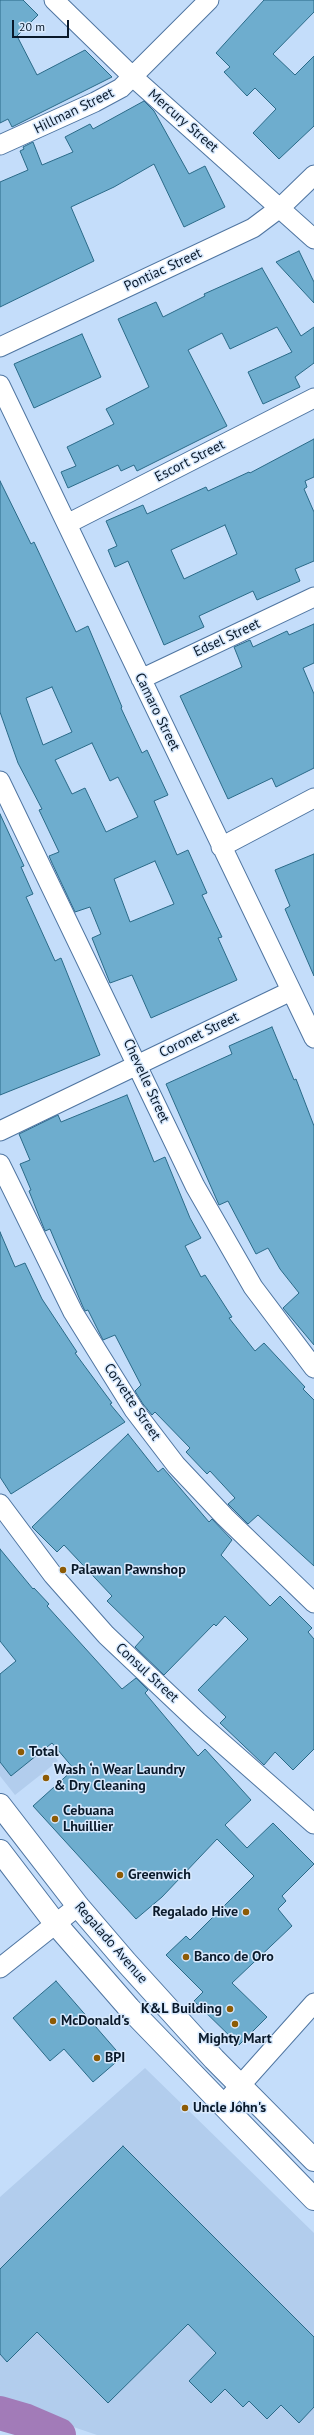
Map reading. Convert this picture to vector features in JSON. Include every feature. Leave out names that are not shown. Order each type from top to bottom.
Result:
[{"type":"main road","name":"Regalado Avenue","points":[[0,1805],[78,1906],[126,1962],[241,2087],[314,2160]]},
{"type":"main road","name":"Regalado Avenue","points":[[0,1851],[55,1923],[129,2008],[222,2106],[314,2199]]},
{"type":"street","name":"Mercury Street","points":[[54,0],[133,77],[281,207],[314,239]]},
{"type":"street","name":"Hillman Street","points":[[0,146],[95,102],[121,88],[209,0]]},
{"type":"street","name":"Pontiac Street","points":[[0,347],[253,228],[281,207],[314,175]]},
{"type":"street","name":"Camaro Street","points":[[0,385],[314,1038]]},
{"type":"street","name":"Escort Street","points":[[67,524],[314,398]]},
{"type":"street","name":"Edsel Street","points":[[141,679],[314,597]]},
{"type":"street","name":"Chevelle Street","points":[[0,781],[139,1064],[195,1186],[253,1287],[314,1368]]},
{"type":"street","points":[[221,847],[314,798]]},
{"type":"street","name":"Coronet Street","points":[[0,1131],[291,991]]},
{"type":"street","name":"Corvette Street","points":[[0,1164],[73,1312],[134,1410],[176,1464],[225,1517],[314,1603]]},
{"type":"street","name":"Consul Street","points":[[0,1504],[53,1576],[106,1635],[198,1722],[314,1824]]},
{"type":"street","points":[[0,1968],[78,1906]]},
{"type":"street","points":[[222,2106],[241,2087],[314,2003]]},
{"type":"shaded area","points":[[20,1713],[58,1761],[15,1795],[0,1776],[0,1729]]},
{"type":"shaded area","points":[[145,2068],[314,2233],[314,2435],[97,2435],[0,2402],[0,2197]]},
{"type":"building","points":[[0,0],[23,0],[38,15],[17,36],[37,75],[85,50],[112,77],[12,127],[8,119],[0,123]]},
{"type":"building","points":[[264,0],[314,0],[314,12],[273,54],[295,75],[314,56],[314,126],[279,159],[253,133],[276,109],[255,88],[247,96],[224,72],[230,67],[216,53]]},
{"type":"building","points":[[144,101],[154,111],[189,174],[205,166],[225,207],[184,227],[154,164],[114,187],[71,207],[94,261],[0,307],[0,182],[28,170],[20,151],[24,149],[23,147],[33,142],[42,165],[73,152],[65,137],[90,124],[93,129]]},
{"type":"building","points":[[299,251],[314,282],[314,303],[276,262]]},
{"type":"building","points":[[262,268],[301,336],[314,327],[314,363],[295,377],[300,387],[263,404],[248,372],[292,352],[277,327],[230,349],[222,333],[188,350],[227,426],[137,471],[134,465],[121,471],[118,465],[68,488],[61,472],[76,466],[67,447],[114,424],[106,409],[149,387],[118,319],[156,302],[163,317],[205,296],[204,294]]},
{"type":"building","points":[[82,334],[101,377],[34,408],[14,364]]},
{"type":"building","points":[[314,439],[314,477],[305,481],[307,487],[304,489],[314,512],[314,561],[295,569],[300,581],[257,600],[253,591],[199,616],[204,627],[164,645],[128,561],[115,567],[108,550],[117,546],[106,521],[143,505],[147,514],[206,487],[208,491],[249,472],[250,473]],"holes":[[[225,525],[237,554],[184,579],[171,550]]]},
{"type":"building","points":[[0,481],[31,544],[34,542],[76,632],[88,626],[122,707],[121,708],[142,753],[147,750],[168,795],[154,801],[177,855],[188,850],[207,893],[202,895],[222,937],[218,938],[237,980],[151,1018],[132,975],[110,983],[92,938],[101,934],[90,907],[75,912],[52,863],[49,856],[59,852],[39,810],[42,809],[18,763],[0,712]],"holes":[[[52,687],[72,732],[43,745],[26,698]],[[92,743],[110,781],[118,777],[138,817],[106,832],[85,788],[72,794],[55,760]],[[155,861],[174,904],[130,922],[114,879]]]},
{"type":"building","points":[[314,624],[314,663],[303,668],[314,694],[314,768],[276,787],[272,778],[228,799],[180,696],[242,667],[234,647],[250,640],[253,647],[287,631],[289,635]]},
{"type":"building","points":[[0,814],[24,866],[21,867],[33,894],[26,897],[55,961],[61,958],[100,1055],[0,1095]]},
{"type":"building","points":[[314,854],[314,976],[285,909],[290,906],[275,870]]},
{"type":"building","points":[[272,1027],[294,1080],[296,1079],[314,1126],[314,1345],[283,1308],[299,1293],[280,1269],[268,1248],[256,1254],[228,1201],[219,1205],[166,1084],[232,1054],[229,1046]]},
{"type":"building","points":[[127,1095],[154,1162],[165,1157],[190,1218],[201,1238],[185,1246],[201,1277],[205,1275],[232,1317],[229,1318],[255,1351],[264,1343],[305,1387],[303,1389],[314,1400],[314,1566],[258,1515],[248,1524],[228,1504],[235,1498],[210,1471],[207,1474],[186,1452],[190,1448],[155,1412],[152,1415],[143,1404],[135,1391],[141,1385],[115,1335],[103,1340],[88,1310],[85,1311],[50,1229],[45,1231],[29,1191],[31,1190],[20,1164],[30,1160],[19,1134],[58,1115],[61,1122]]},
{"type":"building","points":[[0,1232],[15,1267],[25,1263],[42,1299],[77,1352],[75,1353],[112,1403],[110,1404],[125,1422],[11,1494],[0,1477]]},
{"type":"building","points":[[128,1434],[158,1472],[163,1468],[209,1522],[212,1519],[232,1540],[221,1555],[270,1606],[280,1596],[312,1628],[308,1632],[314,1639],[314,1749],[293,1770],[275,1752],[264,1765],[220,1723],[226,1717],[198,1690],[248,1639],[225,1616],[216,1626],[214,1624],[164,1675],[135,1647],[144,1637],[107,1601],[112,1596],[64,1545],[57,1552],[32,1527]]},
{"type":"building","points":[[0,1549],[33,1589],[34,1588],[49,1604],[47,1606],[122,1689],[136,1678],[148,1690],[145,1693],[198,1756],[205,1749],[251,1800],[225,1825],[247,1848],[273,1823],[314,1864],[282,1896],[286,1901],[278,1909],[292,1926],[232,1983],[267,2017],[239,2045],[194,2001],[203,1992],[166,1955],[186,1936],[190,1940],[254,1876],[217,1839],[162,1897],[136,1919],[33,1806],[74,1769],[52,1743],[11,1776],[0,1762],[0,1674],[16,1661],[0,1641]]},
{"type":"building","name":"McDonald's","points":[[56,1981],[122,2057],[93,2082],[64,2049],[50,2061],[13,2018]]},
{"type":"building","points":[[123,2146],[314,2337],[314,2407],[299,2423],[281,2405],[267,2419],[249,2401],[243,2407],[225,2389],[211,2403],[189,2381],[216,2353],[188,2324],[108,2403],[37,2332],[7,2362],[0,2354],[0,2269]]},
{"type":"waterway","points":[[0,2413],[24,2420],[59,2435]]},
{"type":"place","name":"Palawan Pawnshop","points":[[63,1570]]},
{"type":"place","name":"Total","points":[[21,1752]]},
{"type":"place","name":"Wash ‘n Wear Laundry & Dry Cleaning","points":[[46,1778]]},
{"type":"place","name":"Cebuana Lhuillier","points":[[55,1819]]},
{"type":"place","name":"Greenwich","points":[[120,1875]]},
{"type":"place","name":"Regalado Hive","points":[[246,1912]]},
{"type":"place","name":"Banco de Oro","points":[[186,1957]]},
{"type":"place","name":"K&L Building","points":[[230,2009]]},
{"type":"place","name":"McDonald's","points":[[53,2021]]},
{"type":"place","name":"Mighty Mart","points":[[235,2024]]},
{"type":"place","name":"BPI","points":[[97,2058]]},
{"type":"place","name":"Uncle John's","points":[[185,2108]]}]
